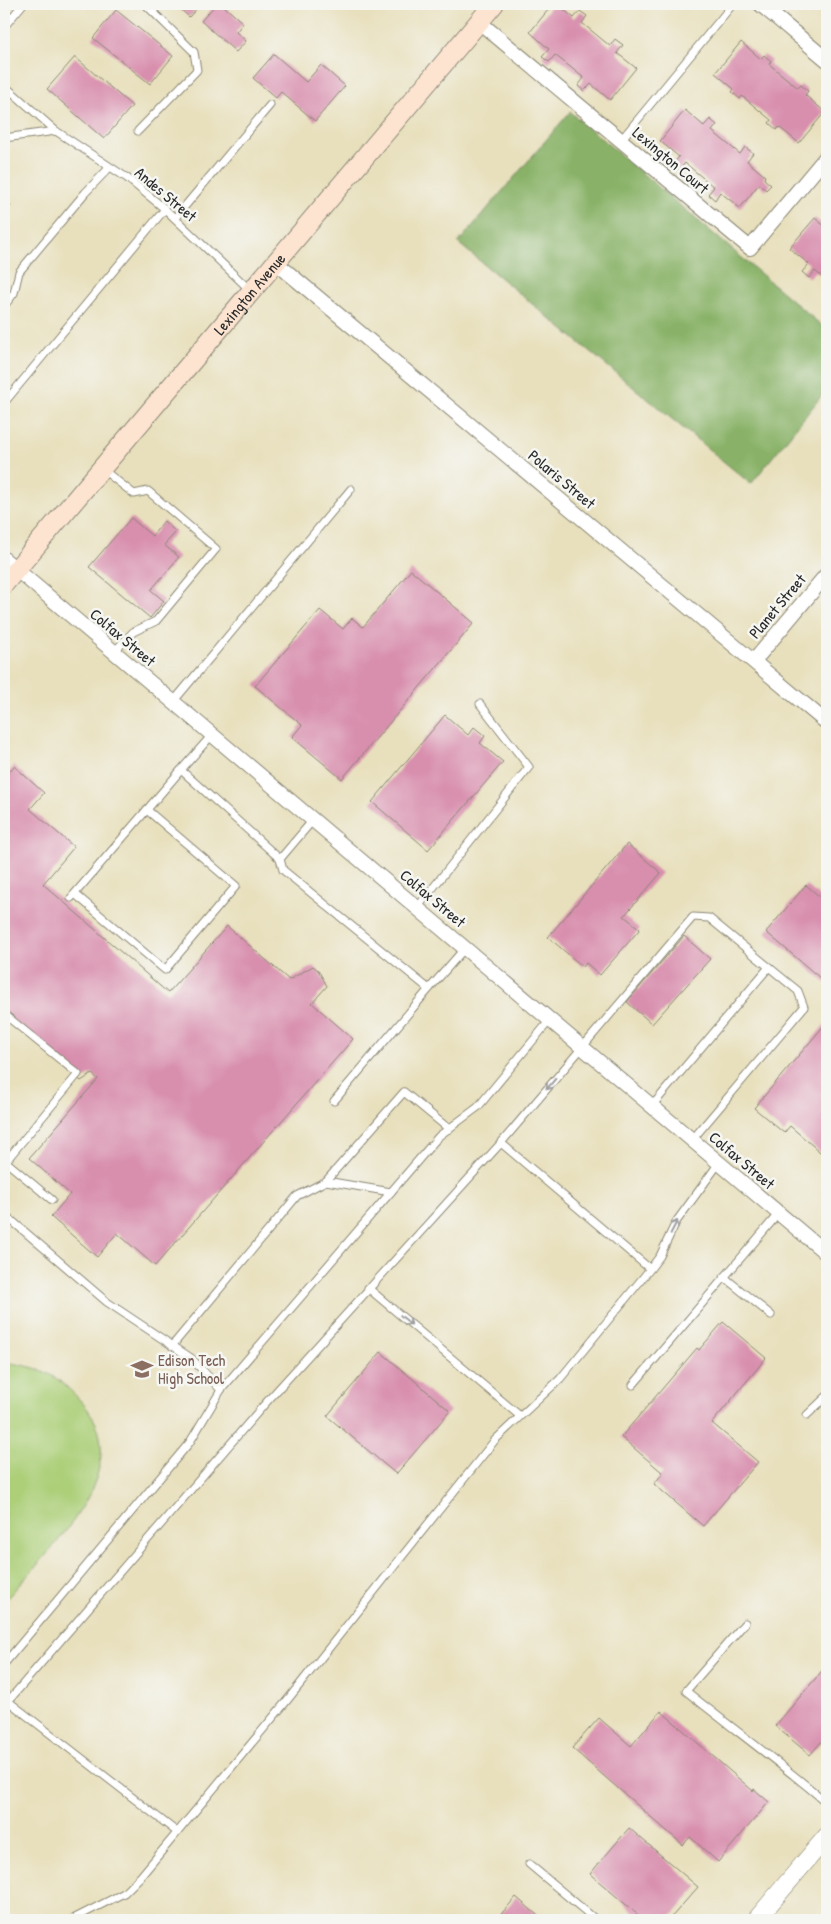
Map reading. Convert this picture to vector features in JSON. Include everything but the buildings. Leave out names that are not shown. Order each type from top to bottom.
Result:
[{"type":"main road","name":"Lexington Avenue","points":[[4,584],[10,564],[100,467],[494,4]]},
{"type":"street","points":[[760,4],[827,60]]},
{"type":"street","name":"Lexington Court","points":[[478,22],[750,248],[827,156]]},
{"type":"street","name":"Polaris Street","points":[[274,261],[827,723]]},
{"type":"street","name":"Colfax Street","points":[[10,564],[827,1254]]},
{"type":"street","name":"Planet Street","points":[[754,661],[827,574]]},
{"type":"street","points":[[756,1920],[827,1836]]},
{"type":"lane","points":[[4,27],[23,4]]},
{"type":"lane","points":[[138,131],[197,70],[194,52],[145,4]]},
{"type":"lane","points":[[621,140],[734,4]]},
{"type":"lane","name":"Andes Street","points":[[4,85],[56,131],[109,168],[127,178],[165,209],[250,290]]},
{"type":"lane","points":[[175,218],[270,105]]},
{"type":"lane","points":[[4,138],[56,131]]},
{"type":"lane","points":[[4,306],[14,293],[19,272],[85,193],[109,168]]},
{"type":"lane","points":[[4,403],[165,209]]},
{"type":"lane","points":[[100,467],[134,494],[148,491],[216,549],[156,621],[133,632],[114,652]]},
{"type":"lane","points":[[173,702],[351,489]]},
{"type":"lane","points":[[417,908],[530,767],[480,704]]},
{"type":"lane","points":[[147,810],[236,886],[165,970],[73,896],[181,770],[212,735]]},
{"type":"lane","points":[[181,770],[280,859],[283,870],[429,989]]},
{"type":"lane","points":[[280,859],[313,820]]},
{"type":"lane","points":[[178,1832],[6,1703],[368,1288],[501,1143],[693,917],[709,918],[798,991],[804,1007],[692,1140]]},
{"type":"lane","points":[[334,1101],[465,948]]},
{"type":"lane","points":[[652,1106],[769,967]]},
{"type":"lane","points":[[4,1014],[78,1074],[5,1160],[52,1200]]},
{"type":"lane","points":[[4,1664],[190,1442],[221,1390],[439,1136],[478,1107],[550,1020]]},
{"type":"lane","points":[[172,1346],[297,1196],[326,1181],[404,1092],[448,1129]]},
{"type":"lane","points":[[501,1143],[650,1268]]},
{"type":"lane","points":[[71,1920],[124,1893],[178,1832],[285,1703],[495,1440],[560,1379],[660,1256],[676,1222],[719,1163]]},
{"type":"lane","points":[[326,1181],[391,1192]]},
{"type":"lane","points":[[633,1384],[778,1213]]},
{"type":"lane","points":[[4,1214],[107,1302],[191,1358],[221,1390]]},
{"type":"lane","points":[[724,1277],[771,1314]]},
{"type":"lane","points":[[368,1288],[520,1416]]},
{"type":"lane","points":[[807,1415],[827,1396]]},
{"type":"lane","points":[[745,1623],[686,1690],[748,1741],[786,1767],[827,1803]]},
{"type":"lane","points":[[529,1864],[596,1920]]},
{"type":"green space","points":[[570,112],[827,330],[827,389],[751,484],[458,243]]},
{"type":"green space","points":[[10,1363],[48,1373],[70,1390],[96,1424],[101,1451],[96,1479],[83,1506],[64,1533],[4,1602],[4,1364]]},
{"type":"place","name":"Edison Tech High School","points":[[142,1369]]}]
